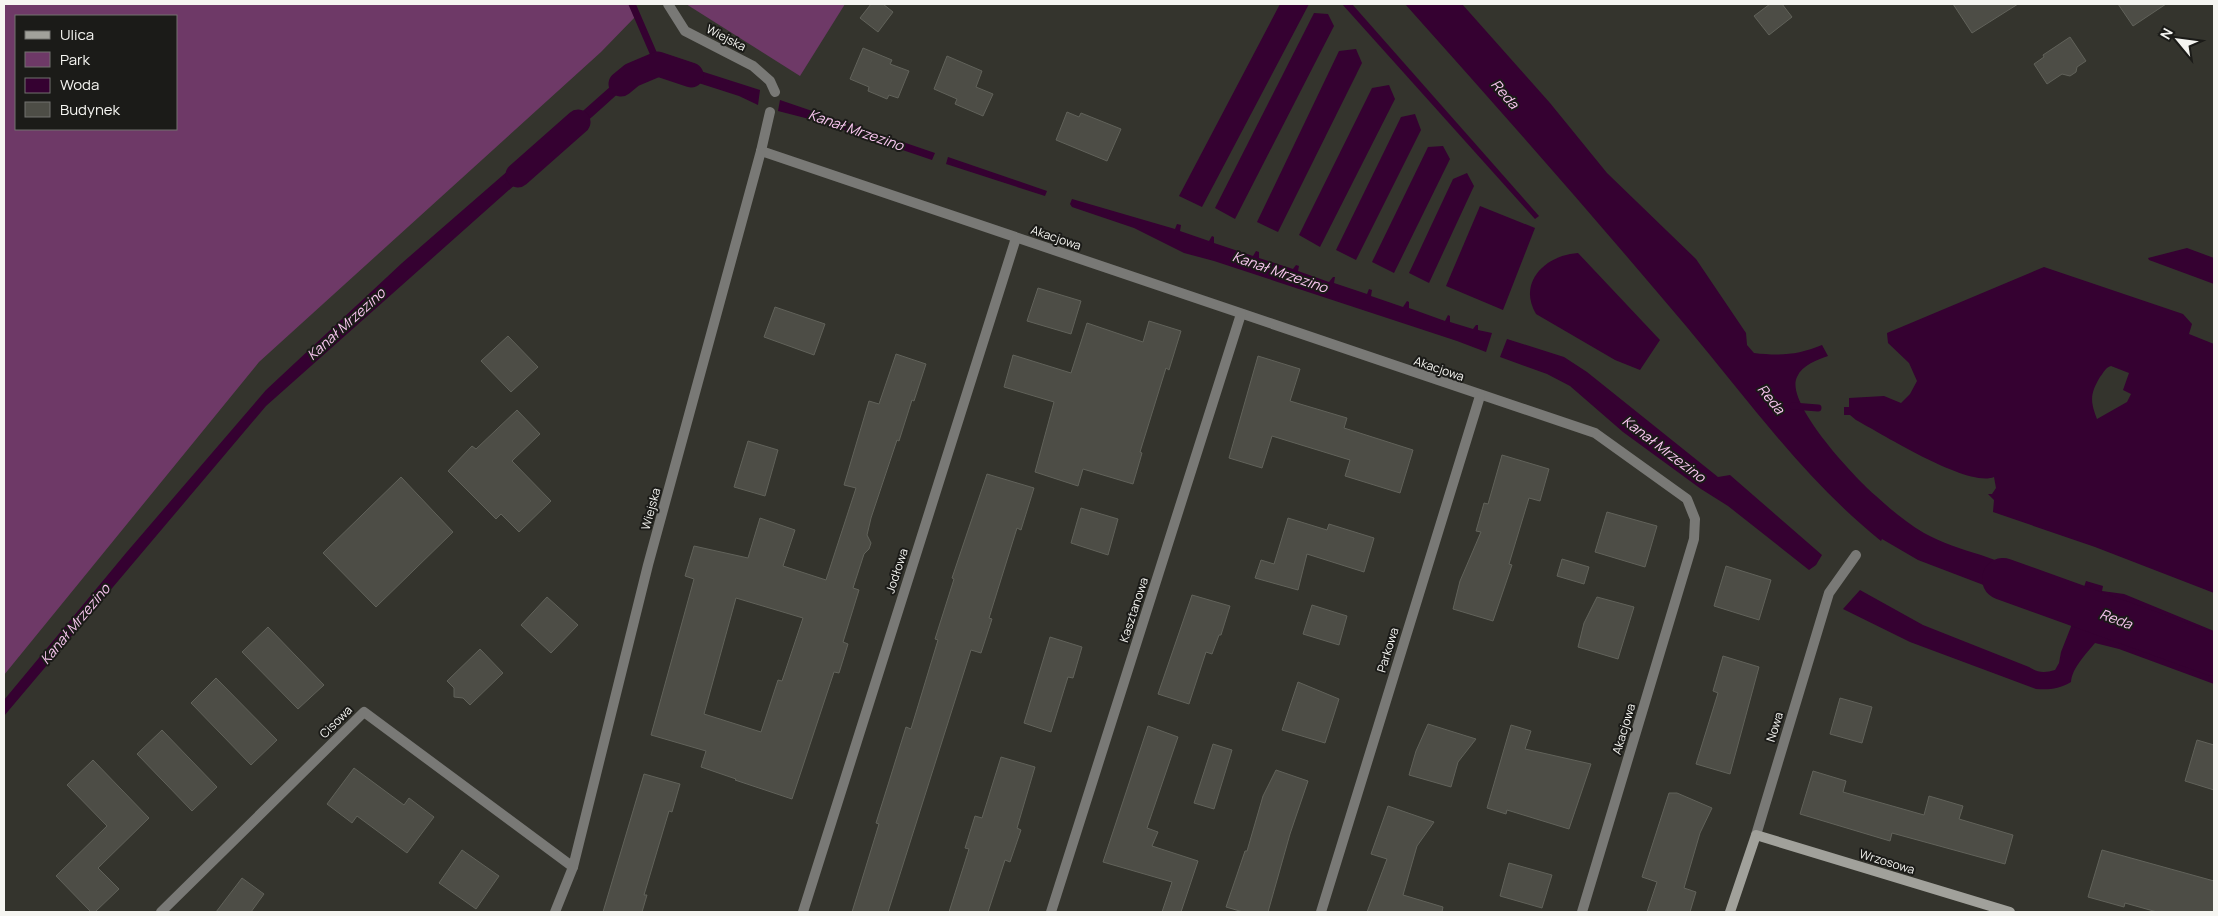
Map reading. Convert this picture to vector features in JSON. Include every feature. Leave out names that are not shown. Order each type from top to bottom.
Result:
[{"type":"street","name":"Wiejska","points":[[668,4],[685,31],[753,66],[770,81],[776,92]]},
{"type":"street","name":"Wiejska","points":[[555,912],[573,867],[648,565],[770,112]]},
{"type":"street","name":"Akacjowa","points":[[761,151],[1480,396],[1595,433],[1687,499],[1695,519],[1691,549],[1582,912]]},
{"type":"street","name":"Jodłowa","points":[[803,912],[1016,238]]},
{"type":"street","name":"Kasztanowa","points":[[1051,912],[1242,314]]},
{"type":"street","name":"Parkowa","points":[[1320,912],[1480,396]]},
{"type":"street","name":"Nowa","points":[[1730,912],[1756,835],[1828,593],[1856,555]]},
{"type":"street","name":"Cisowa","points":[[161,912],[364,712],[573,867]]},
{"type":"street","name":"Wrzosowa","points":[[1756,835],[2005,911]]},
{"type":"green space","points":[[4,4],[631,4],[636,16],[601,52],[259,362],[4,675]]},
{"type":"green space","points":[[686,4],[845,4],[800,76]]},
{"type":"water","points":[[1280,4],[1309,4],[1202,207],[1179,196]]},
{"type":"water","points":[[1342,4],[1352,4],[1539,216],[1535,219]]},
{"type":"water","points":[[1405,4],[1462,4],[1550,103],[1607,173],[1696,259],[1746,333],[1747,345],[1754,353],[1789,354],[1822,345],[1828,356],[1802,369],[1797,377],[1796,389],[1801,404],[1811,422],[1853,474],[1893,511],[1924,533],[1952,546],[2063,584],[2054,612],[1918,560],[1882,539],[1881,541],[1853,517],[1802,466],[1617,245]]},
{"type":"water","points":[[1314,13],[1328,14],[1334,26],[1235,219],[1215,208]]},
{"type":"water","points":[[1356,49],[1362,63],[1278,232],[1257,222],[1339,51]]},
{"type":"water","points":[[660,58],[760,90],[758,105],[739,96],[658,70]]},
{"type":"water","points":[[648,62],[651,71],[627,86],[555,147],[549,141],[620,78]]},
{"type":"water","points":[[1389,85],[1395,99],[1320,247],[1299,235],[1372,88]]},
{"type":"water","points":[[780,100],[935,153],[932,160],[817,121],[778,111]]},
{"type":"water","points":[[1415,114],[1421,130],[1356,260],[1336,250],[1401,117]]},
{"type":"water","points":[[1443,146],[1450,159],[1394,273],[1372,262],[1428,147]]},
{"type":"water","points":[[542,150],[546,154],[545,158],[266,406],[4,716],[4,700],[126,553],[266,390],[402,263],[525,156]]},
{"type":"water","points":[[948,157],[1047,191],[1045,196],[946,164]]},
{"type":"water","points":[[1467,173],[1474,186],[1429,283],[1409,273],[1453,179]]},
{"type":"water","points":[[1072,199],[1175,229],[1177,224],[1181,225],[1180,231],[1209,241],[1212,236],[1214,237],[1214,243],[1253,256],[1256,251],[1259,252],[1259,258],[1293,269],[1296,265],[1299,266],[1298,271],[1329,282],[1335,277],[1334,283],[1367,294],[1369,289],[1372,290],[1371,296],[1403,307],[1407,301],[1409,302],[1409,308],[1445,321],[1448,315],[1450,316],[1450,322],[1473,329],[1478,325],[1478,330],[1492,333],[1486,352],[1214,261],[1184,253],[1134,228],[1072,207],[1070,204]]},
{"type":"water","points":[[1480,206],[1535,228],[1503,310],[1446,286]]},
{"type":"water","points":[[2187,248],[2214,258],[2214,284],[2148,258]]},
{"type":"water","points":[[1578,253],[1660,340],[1640,370],[1615,360],[1536,314],[1531,302],[1530,291],[1538,272],[1555,259]]},
{"type":"water","points":[[2044,267],[2183,314],[2192,324],[2189,334],[2214,344],[2214,593],[2095,547],[1993,512],[1994,500],[1988,494],[1992,494],[1996,488],[1994,477],[1982,478],[1965,475],[1925,458],[1850,415],[1844,415],[1844,407],[1849,407],[1849,398],[1884,396],[1901,403],[1910,394],[1917,381],[1909,363],[1888,343],[1887,333]],"holes":[[[2111,366],[2129,373],[2123,390],[2131,394],[2127,402],[2097,419],[2092,398],[2094,388],[2100,377]]]},
{"type":"water","points":[[1507,339],[1564,357],[1587,372],[1718,477],[1730,475],[1822,555],[1816,565],[1809,570],[1728,506],[1701,489],[1623,432],[1570,386],[1547,374],[1500,357]]},
{"type":"water","points":[[2086,581],[2103,586],[2102,591],[2124,594],[2214,631],[2214,684],[2119,649],[2095,643],[2077,666],[2071,682],[2054,689],[2036,689],[1910,642],[1843,609],[1860,590],[1923,625],[2035,670],[2048,672],[2055,670],[2059,663],[2061,652],[2074,619],[2071,618],[2081,589],[2083,590]]},
{"type":"building","points":[[871,4],[883,4],[893,12],[878,32],[860,18]]},
{"type":"building","points":[[1770,4],[1782,4],[1792,17],[1769,35],[1754,16]]},
{"type":"building","points":[[1953,4],[2018,4],[1972,33]]},
{"type":"building","points":[[2118,4],[2166,4],[2133,26]]},
{"type":"building","points":[[2070,37],[2086,61],[2077,67],[2076,72],[2070,76],[2062,74],[2047,84],[2034,64],[2044,57],[2043,55]]},
{"type":"building","points":[[863,48],[892,60],[890,64],[909,71],[898,98],[889,95],[887,99],[868,91],[869,87],[850,79]]},
{"type":"building","points":[[947,56],[982,71],[976,87],[993,94],[983,116],[955,104],[957,99],[934,89]]},
{"type":"building","points":[[1067,112],[1079,117],[1081,113],[1121,129],[1107,161],[1056,140]]},
{"type":"building","points":[[1038,288],[1081,301],[1071,334],[1027,321]]},
{"type":"building","points":[[775,307],[825,324],[814,355],[764,337]]},
{"type":"building","points":[[1149,321],[1181,331],[1169,370],[1166,368],[1140,452],[1142,453],[1133,484],[1083,469],[1078,486],[1035,472],[1054,402],[1004,387],[1013,355],[1071,373],[1087,323],[1143,342]]},
{"type":"building","points":[[508,336],[538,367],[511,392],[481,361]]},
{"type":"building","points":[[896,354],[926,364],[899,441],[897,440],[871,518],[867,535],[871,543],[869,549],[864,554],[853,588],[859,590],[843,642],[848,644],[839,673],[834,672],[792,799],[701,767],[706,751],[651,735],[694,579],[685,576],[694,546],[748,558],[760,518],[795,530],[783,566],[826,580],[856,488],[844,485],[869,401],[879,404]],"holes":[[[736,598],[803,618],[782,681],[778,680],[761,732],[704,714]]]},
{"type":"building","points":[[1258,356],[1300,369],[1290,401],[1347,418],[1344,428],[1413,450],[1400,493],[1345,476],[1350,460],[1272,436],[1262,468],[1229,458]]},
{"type":"building","points":[[517,410],[540,434],[512,461],[551,501],[519,532],[501,514],[496,519],[448,471],[472,446],[476,449]]},
{"type":"building","points":[[748,441],[778,450],[765,496],[734,487]]},
{"type":"building","points":[[1502,455],[1549,469],[1540,501],[1529,498],[1509,564],[1512,565],[1493,621],[1453,609],[1460,581],[1481,532],[1476,531],[1484,503],[1488,504]]},
{"type":"building","points":[[987,474],[1034,488],[1021,530],[1017,528],[989,618],[992,619],[981,653],[971,650],[888,912],[852,912],[879,824],[876,823],[906,727],[911,729],[938,640],[935,639],[954,579],[952,578]]},
{"type":"building","points":[[401,477],[453,532],[376,607],[323,553]]},
{"type":"building","points":[[1081,508],[1118,519],[1108,555],[1071,543]]},
{"type":"building","points":[[1607,512],[1657,526],[1645,567],[1595,552]]},
{"type":"building","points":[[1288,518],[1327,530],[1329,524],[1374,538],[1364,572],[1307,554],[1298,590],[1255,578],[1261,560],[1274,564]]},
{"type":"building","points":[[1562,559],[1589,567],[1584,584],[1557,576]]},
{"type":"building","points":[[1726,566],[1771,580],[1759,620],[1714,606]]},
{"type":"building","points":[[1192,595],[1230,606],[1221,635],[1219,635],[1212,654],[1206,652],[1189,704],[1158,694]]},
{"type":"building","points":[[547,597],[578,625],[551,653],[521,625]]},
{"type":"building","points":[[1597,597],[1634,607],[1618,659],[1578,647],[1584,623]]},
{"type":"building","points":[[1312,605],[1347,616],[1339,645],[1303,634]]},
{"type":"building","points":[[268,627],[324,685],[298,709],[242,652]]},
{"type":"building","points":[[1050,637],[1082,647],[1073,678],[1068,677],[1051,732],[1024,723]]},
{"type":"building","points":[[480,649],[503,673],[470,705],[463,698],[454,697],[454,688],[447,681]]},
{"type":"building","points":[[1723,656],[1759,667],[1730,774],[1696,764],[1718,693],[1713,691]]},
{"type":"building","points":[[216,678],[277,740],[251,765],[191,703]]},
{"type":"building","points":[[1298,682],[1339,699],[1325,743],[1282,730]]},
{"type":"building","points":[[1840,698],[1872,707],[1862,743],[1830,734]]},
{"type":"building","points":[[1428,724],[1476,739],[1458,762],[1451,787],[1409,775],[1416,751]]},
{"type":"building","points":[[1511,725],[1531,731],[1525,749],[1591,764],[1569,829],[1507,810],[1506,814],[1487,808]]},
{"type":"building","points":[[1148,726],[1178,737],[1147,828],[1158,832],[1152,846],[1198,861],[1181,912],[1162,912],[1172,882],[1103,862]]},
{"type":"building","points":[[162,730],[217,787],[192,811],[137,754]]},
{"type":"building","points":[[2197,740],[2214,745],[2214,790],[2185,781]]},
{"type":"building","points":[[1213,744],[1232,750],[1214,809],[1194,803]]},
{"type":"building","points":[[1001,757],[1035,767],[1017,828],[1021,830],[1010,862],[1005,860],[988,912],[949,912],[969,849],[965,848],[975,816],[982,818]]},
{"type":"building","points":[[93,760],[149,818],[98,868],[119,889],[95,912],[91,912],[56,876],[107,826],[67,785]]},
{"type":"building","points":[[354,768],[404,805],[409,798],[434,817],[407,853],[357,816],[352,823],[327,804]]},
{"type":"building","points":[[1276,770],[1308,781],[1290,834],[1268,912],[1243,912],[1226,907],[1245,851],[1247,851],[1263,796]]},
{"type":"building","points":[[1813,771],[1846,781],[1843,792],[1924,815],[1929,796],[1963,806],[1959,819],[2013,835],[2005,864],[1892,833],[1890,841],[1800,814]]},
{"type":"building","points":[[644,774],[680,784],[672,812],[669,811],[644,895],[647,895],[642,912],[603,912]]},
{"type":"building","points":[[1669,793],[1677,793],[1712,808],[1700,833],[1684,888],[1696,892],[1690,912],[1647,912],[1657,882],[1642,877]]},
{"type":"building","points":[[1388,806],[1434,822],[1417,846],[1403,895],[1443,907],[1442,912],[1367,912],[1387,859],[1371,854]]},
{"type":"building","points":[[462,850],[499,876],[476,909],[439,883]]},
{"type":"building","points":[[2102,850],[2214,881],[2214,912],[2157,912],[2125,903],[2124,907],[2088,897]]},
{"type":"building","points":[[1509,863],[1552,875],[1542,908],[1500,896]]},
{"type":"building","points":[[242,878],[264,894],[251,912],[216,912]]},
{"type":"waterway","points":[[632,4],[658,64]]},
{"type":"waterway","name":"Kanał Mrzezino","points":[[621,84],[632,75],[658,64],[691,75]]},
{"type":"waterway","name":"Kanał Mrzezino","points":[[518,175],[578,122]]},
{"type":"waterway","points":[[1793,406],[1818,408]]},
{"type":"waterway","name":"Reda","points":[[2003,579],[2214,655]]}]
